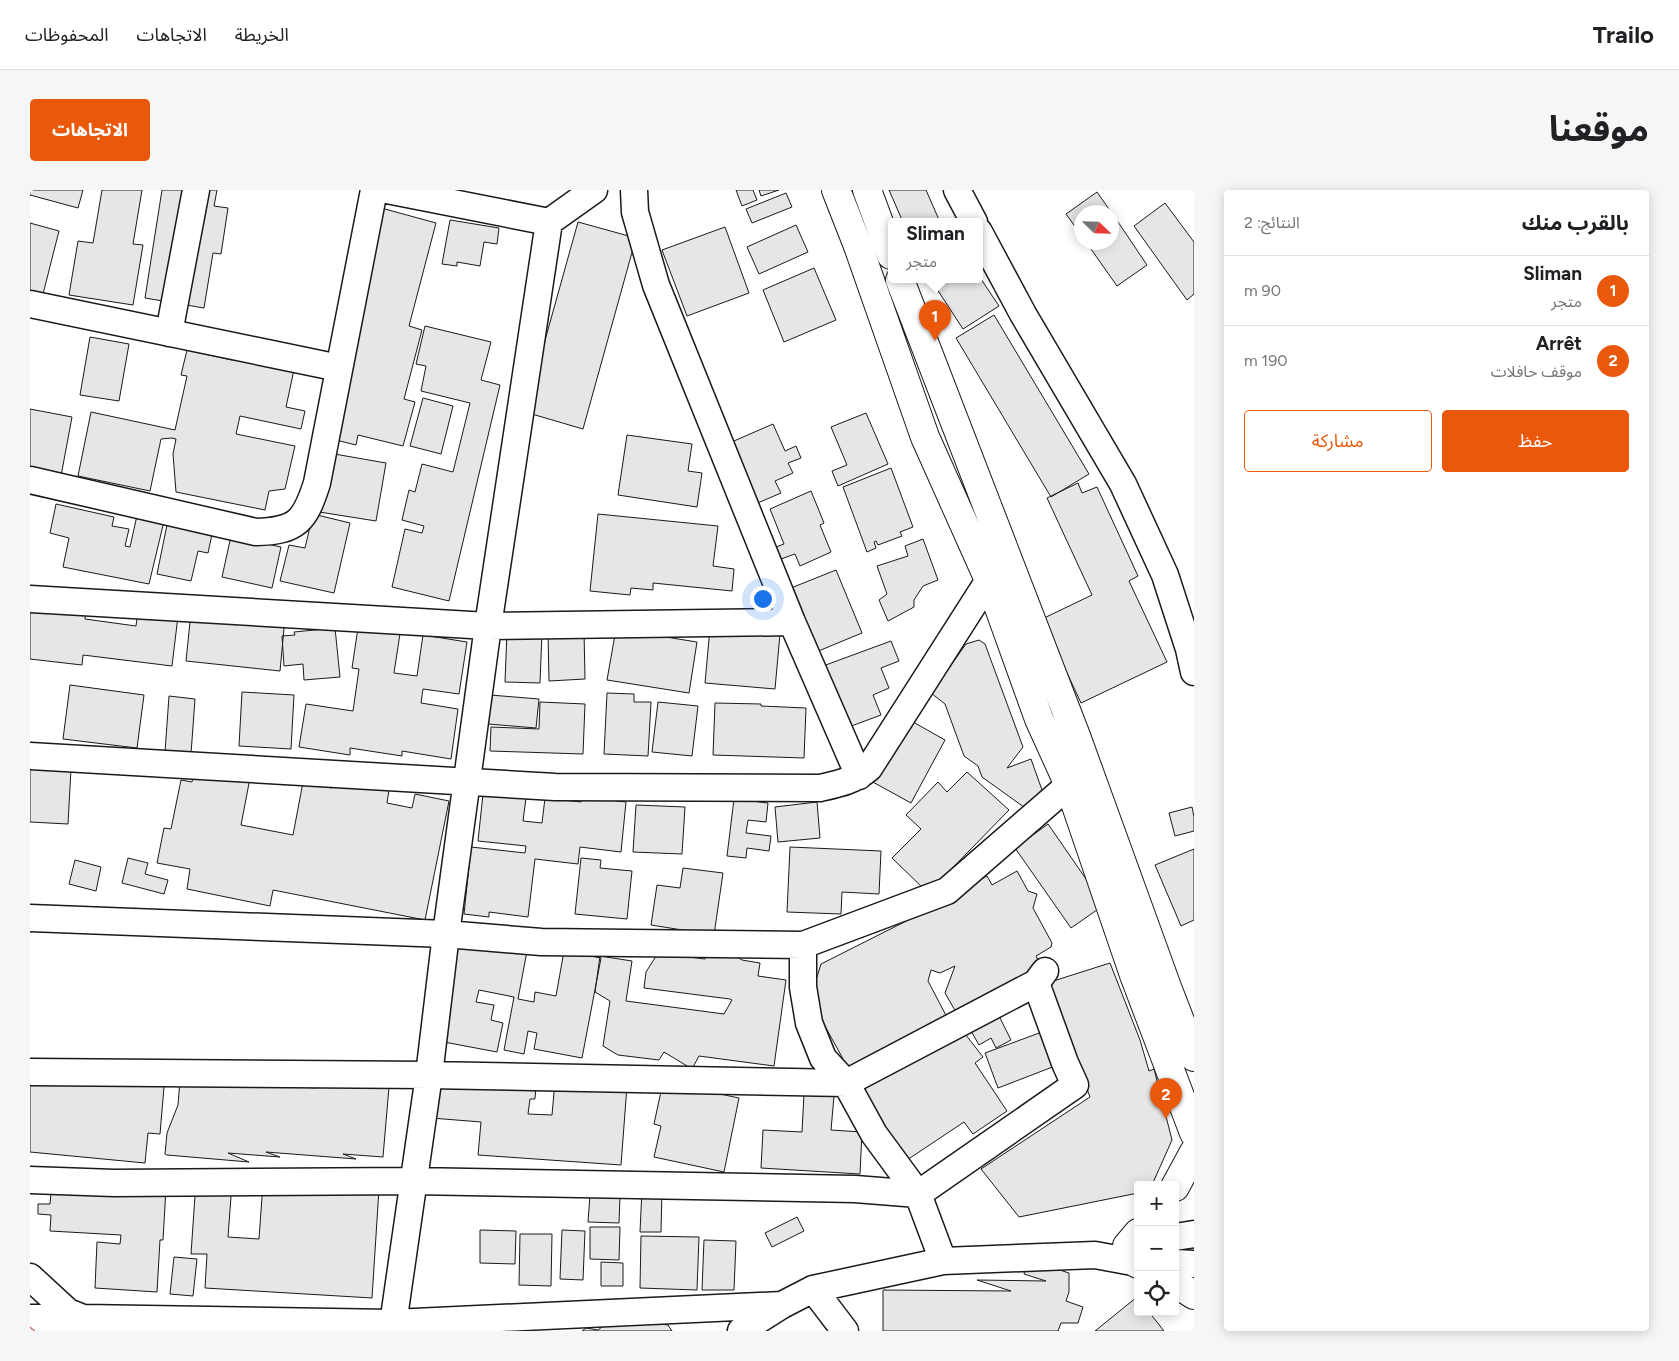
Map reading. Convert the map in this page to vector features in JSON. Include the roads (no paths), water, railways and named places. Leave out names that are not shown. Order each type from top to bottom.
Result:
[{"type":"highway","points":[[836,190],[858,246],[925,437],[989,580],[1039,719],[1069,785],[1134,975],[1194,1133]]},
{"type":"highway","points":[[867,190],[888,248]]},
{"type":"highway","points":[[901,283],[1076,736],[1194,1057]]},
{"type":"highway","points":[[1178,1181],[1194,1152]]},
{"type":"highway","points":[[1179,1286],[1194,1295]]},
{"type":"street","points":[[169,333],[196,190]]},
{"type":"street","points":[[30,480],[256,532],[272,532],[287,529],[299,521],[310,506],[317,483],[374,190]]},
{"type":"street","points":[[387,190],[548,222],[594,190]]},
{"type":"street","points":[[634,190],[635,212],[656,285],[792,622],[860,776]]},
{"type":"street","points":[[957,190],[972,218]]},
{"type":"street","points":[[392,1327],[429,1075],[446,934],[488,626],[548,222]]},
{"type":"street","points":[[983,239],[1023,314],[1123,484],[1165,575],[1189,649],[1194,672]]},
{"type":"street","points":[[30,304],[339,368]]},
{"type":"street","points":[[30,756],[555,786],[820,788],[860,776],[869,768],[989,580]]},
{"type":"street","points":[[30,599],[488,626],[792,622]]},
{"type":"street","points":[[30,918],[446,934],[541,942],[803,945],[947,891],[1069,785]]},
{"type":"street","points":[[803,945],[803,987],[809,1023],[823,1058],[846,1083],[874,1134],[918,1194],[942,1261]]},
{"type":"street","points":[[30,1072],[429,1075],[846,1083],[1041,977],[1065,1063],[1076,1085],[918,1194],[855,1189],[412,1181],[114,1183],[30,1180]]},
{"type":"street","points":[[1179,1236],[1194,1234]]},
{"type":"street","points":[[741,1331],[782,1305],[813,1289],[942,1261],[1134,1252]]},
{"type":"street","points":[[1179,1263],[1194,1264]]},
{"type":"street","points":[[30,1277],[68,1312],[83,1318],[118,1325],[392,1327],[782,1305]]},
{"type":"street","points":[[813,1289],[845,1331]]},
{"type":"street","points":[[30,1318],[83,1318]]},
{"type":"place","name":"Sliman","points":[[935,341]]},
{"type":"place","name":"Arrêt","points":[[1166,1119]]}]
